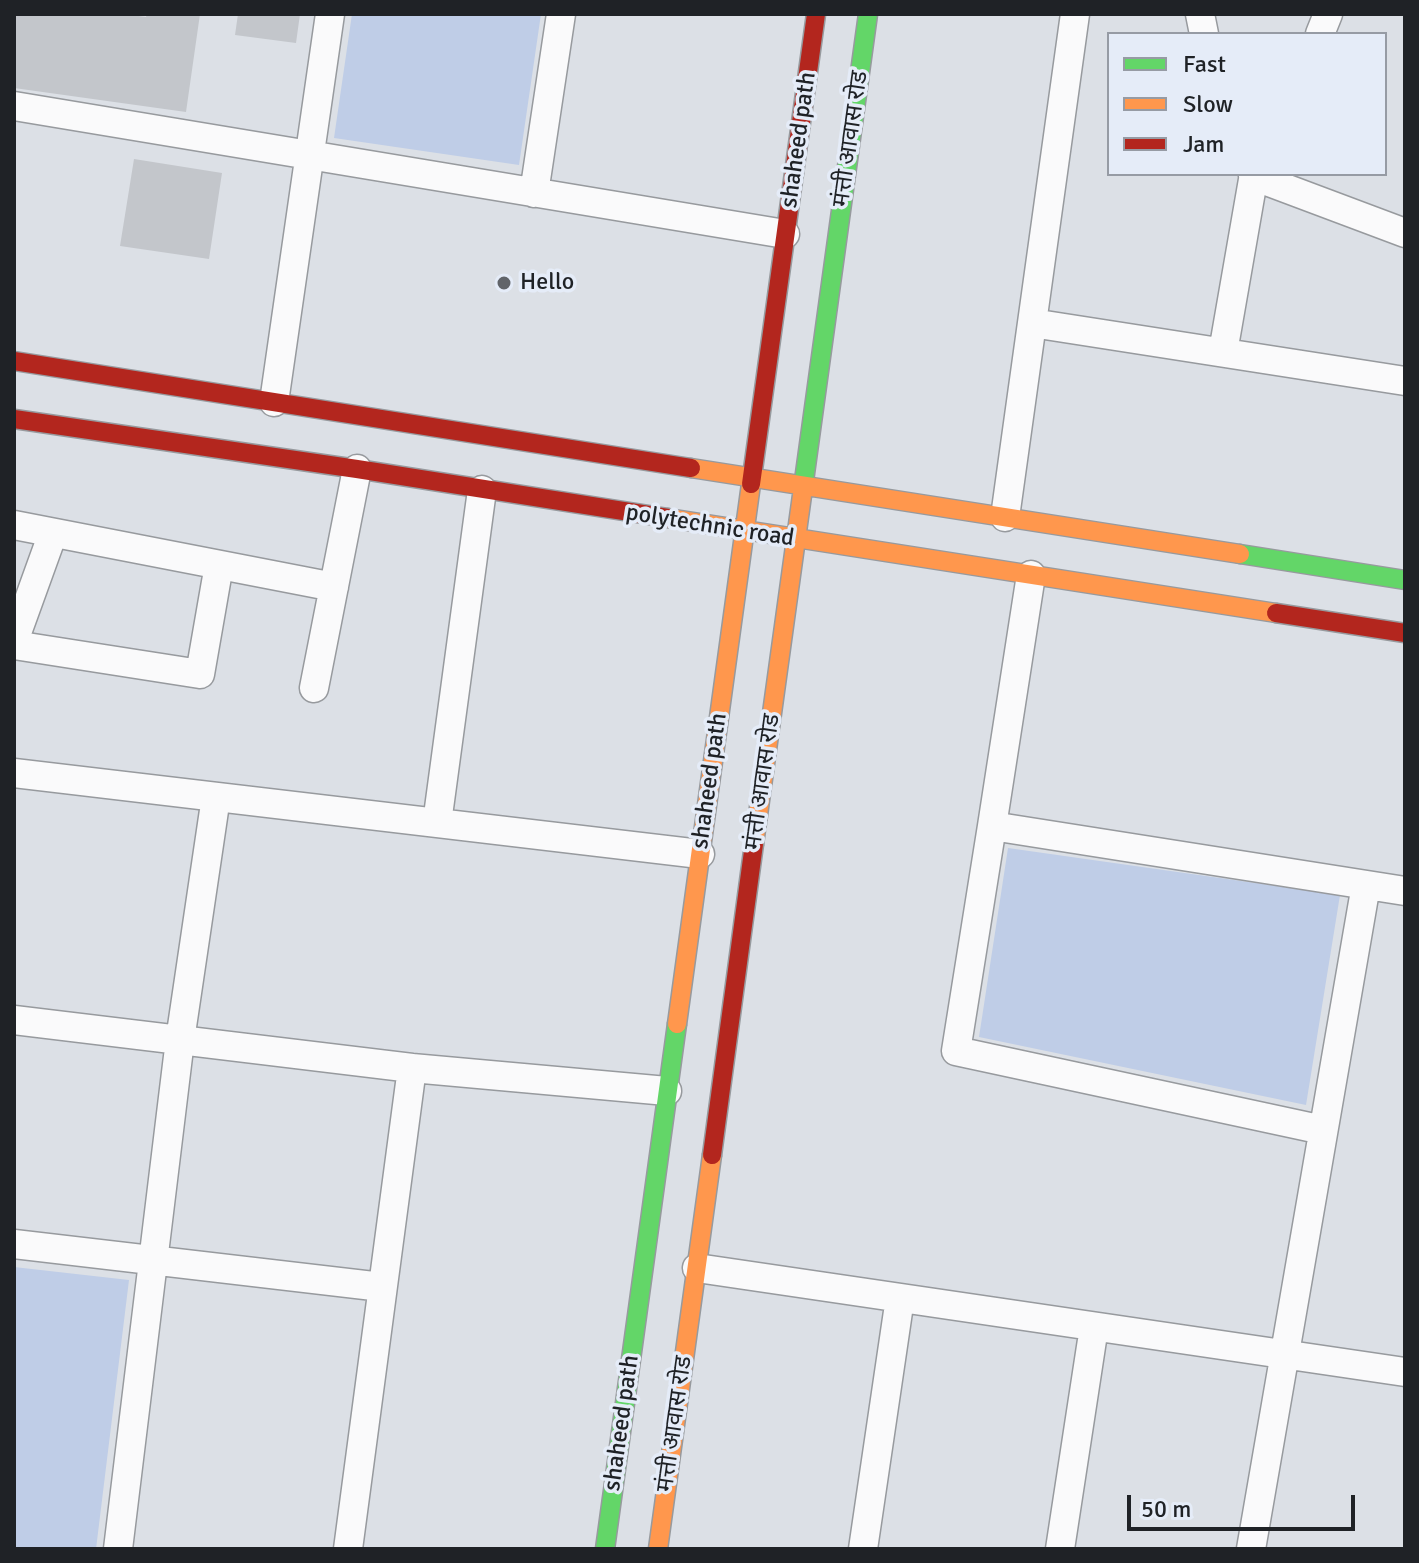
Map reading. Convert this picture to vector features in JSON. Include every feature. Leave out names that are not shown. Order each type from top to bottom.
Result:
[{"type":"street","points":[[274,402],[330,14]]},
{"type":"street","points":[[534,193],[561,14]]},
{"type":"street","name":"shaheed path","points":[[605,1549],[816,14]]},
{"type":"street","name":"मंत्ती आवास रोड","points":[[658,1549],[868,14]]},
{"type":"street","points":[[1005,517],[1075,14]]},
{"type":"street","points":[[14,106],[785,234]]},
{"type":"street","points":[[1223,352],[1253,176]]},
{"type":"street","points":[[1256,176],[1405,233]]},
{"type":"street","points":[[1032,323],[1405,381]]},
{"type":"street","points":[[14,361],[1405,580]]},
{"type":"street","name":"polytechnic road","points":[[14,419],[357,469],[1405,633]]},
{"type":"street","points":[[314,688],[357,469]]},
{"type":"street","points":[[437,823],[482,490]]},
{"type":"street","points":[[14,525],[334,587]]},
{"type":"street","points":[[53,533],[14,643],[200,674],[219,565]]},
{"type":"street","points":[[1031,575],[956,1051],[1323,1130]]},
{"type":"street","points":[[14,773],[700,854]]},
{"type":"street","points":[[118,1549],[180,1040],[216,797]]},
{"type":"street","points":[[992,826],[1405,891]]},
{"type":"street","points":[[1259,1548],[1285,1354],[1366,885]]},
{"type":"street","points":[[14,1020],[412,1068],[667,1091]]},
{"type":"street","points":[[348,1549],[412,1068]]},
{"type":"street","points":[[14,1244],[382,1287]]},
{"type":"street","points":[[697,1268],[1405,1372]]},
{"type":"street","points":[[863,1549],[900,1298]]},
{"type":"street","points":[[1060,1549],[1094,1327]]},
{"type":"shaded area","points":[[352,14],[541,14],[519,165],[334,138]]},
{"type":"shaded area","points":[[1008,848],[1340,895],[1306,1105],[979,1037]]},
{"type":"shaded area","points":[[14,1267],[129,1280],[96,1549],[14,1549]]},
{"type":"building","points":[[14,14],[124,14],[146,17],[147,14],[200,14],[186,112],[14,88]]},
{"type":"building","points":[[238,14],[300,14],[296,43],[235,35]]},
{"type":"building","points":[[134,159],[222,173],[209,259],[120,246]]},
{"type":"traffic: fast","points":[[803,488],[868,14]]},
{"type":"traffic: fast","points":[[1240,554],[1405,580]]},
{"type":"traffic: fast","points":[[605,1549],[677,1024]]},
{"type":"traffic: slow","points":[[691,468],[1240,554]]},
{"type":"traffic: slow","points":[[677,1024],[751,484]]},
{"type":"traffic: slow","points":[[754,844],[803,488]]},
{"type":"traffic: slow","points":[[668,518],[1276,613]]},
{"type":"traffic: slow","points":[[658,1549],[712,1155]]},
{"type":"traffic: jam","points":[[751,484],[816,14]]},
{"type":"traffic: jam","points":[[14,361],[691,468]]},
{"type":"traffic: jam","points":[[14,419],[668,518]]},
{"type":"traffic: jam","points":[[1276,613],[1405,633]]},
{"type":"traffic: jam","points":[[712,1155],[754,844]]},
{"type":"place","name":"Hello","points":[[504,283]]}]
